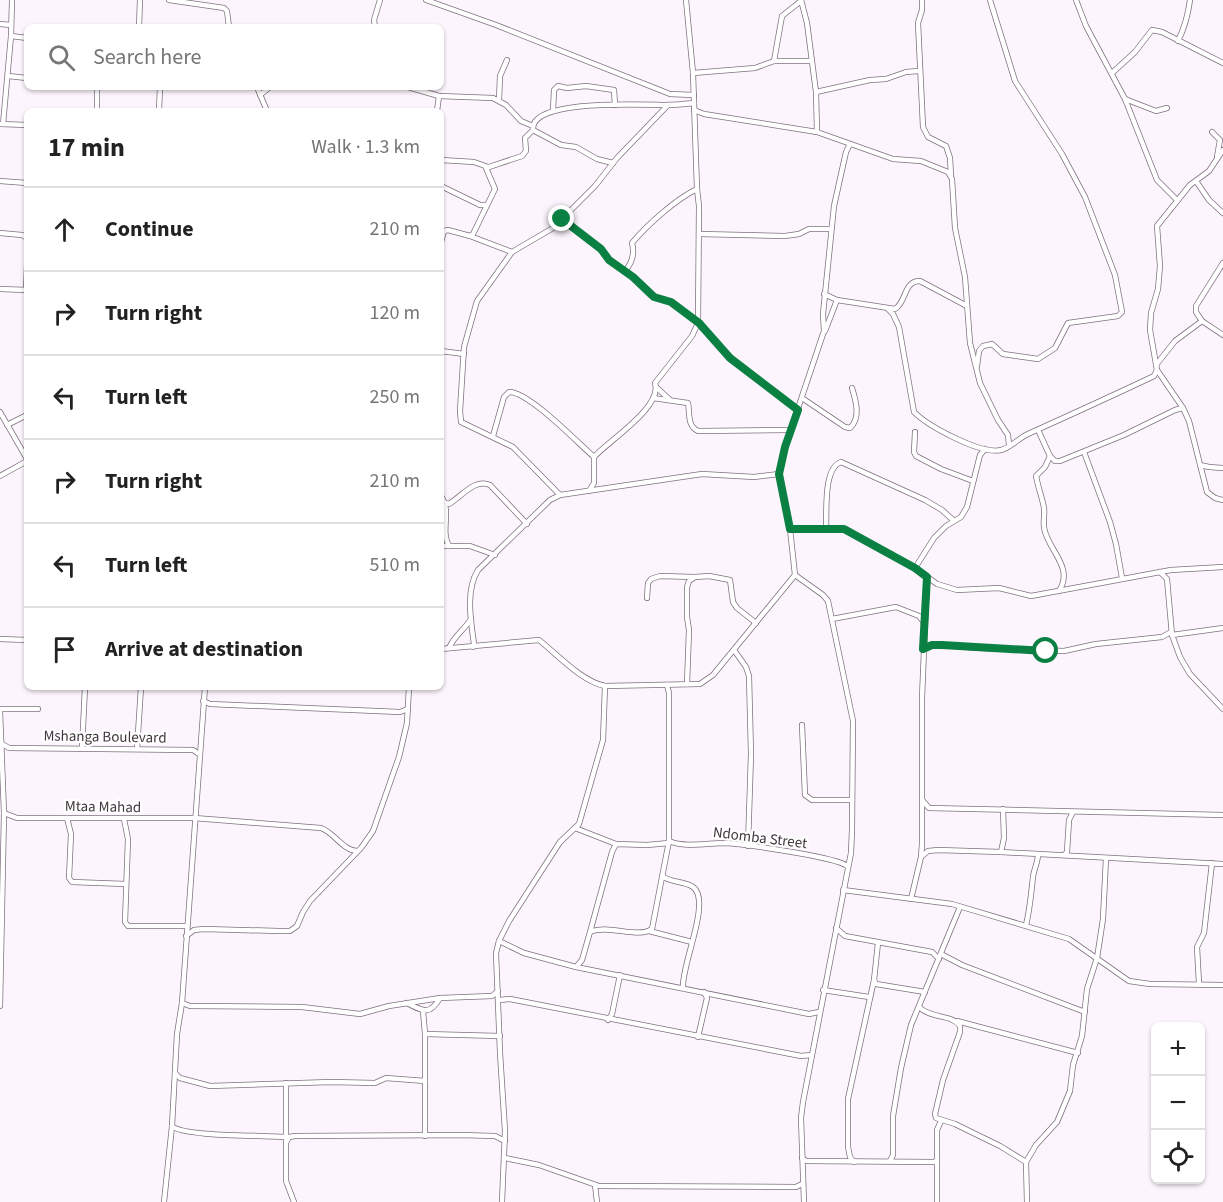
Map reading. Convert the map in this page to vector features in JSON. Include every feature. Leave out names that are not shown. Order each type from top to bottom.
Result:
[{"type":"street","points":[[12,0],[8,76],[1,124],[24,125]]},
{"type":"street","points":[[139,24],[140,0]]},
{"type":"street","points":[[169,0],[224,8],[227,10],[229,24]]},
{"type":"street","points":[[375,24],[380,0]]},
{"type":"street","points":[[426,0],[670,93],[694,95]]},
{"type":"street","points":[[670,400],[657,388],[655,383],[692,336],[699,323],[699,206],[693,73],[686,0]]},
{"type":"street","points":[[922,0],[918,23],[923,127],[928,137],[946,146],[950,158],[955,228],[965,277],[968,330],[984,394],[1008,435],[1010,445]]},
{"type":"street","points":[[977,369],[979,351],[983,346],[992,344],[1003,354],[1038,359],[1055,348],[1068,323],[1118,316],[1122,312],[1115,275],[1085,197],[1016,81],[990,0]]},
{"type":"street","points":[[1076,0],[1086,26],[1125,99],[1157,180],[1177,200]]},
{"type":"street","points":[[1178,40],[1186,26],[1190,0]]},
{"type":"street","points":[[774,62],[782,16],[801,1],[807,23],[816,92],[817,132]]},
{"type":"street","points":[[0,24],[11,25]]},
{"type":"street","points":[[1112,73],[1136,52],[1152,30],[1178,40],[1223,63]]},
{"type":"street","points":[[11,36],[24,38]]},
{"type":"street","points":[[500,100],[500,76],[507,60]]},
{"type":"street","points":[[693,73],[754,68],[774,62],[811,61]]},
{"type":"street","points":[[816,92],[919,71]]},
{"type":"street","points":[[8,76],[24,78]]},
{"type":"street","points":[[553,111],[554,90],[558,86],[567,88],[586,86],[614,90],[615,105]]},
{"type":"street","points":[[97,90],[97,108]]},
{"type":"street","points":[[159,108],[160,90]]},
{"type":"street","points":[[258,90],[266,108]]},
{"type":"street","points":[[260,95],[266,90]]},
{"type":"street","points":[[419,90],[440,96],[500,100],[521,121],[561,145],[576,147],[597,159],[613,163]]},
{"type":"street","points":[[661,105],[670,93]]},
{"type":"street","points":[[438,108],[440,96]]},
{"type":"street","points":[[1125,99],[1156,111],[1167,108]]},
{"type":"street","points":[[444,160],[474,162],[488,167],[522,156],[526,151],[525,138],[535,122],[553,111],[574,106],[694,103]]},
{"type":"street","points":[[560,495],[513,447],[469,427],[460,418],[464,347],[474,308],[512,252],[548,232],[562,219],[668,105]]},
{"type":"street","points":[[694,110],[704,114],[817,132],[893,159],[927,163],[948,172],[951,176]]},
{"type":"street","points":[[1212,132],[1220,140],[1216,159]]},
{"type":"street","points":[[824,331],[824,294],[834,206],[846,152],[850,144]]},
{"type":"street","points":[[1223,150],[1209,171],[1177,200],[1157,226],[1160,266],[1158,289],[1149,330],[1157,368],[1183,408],[1194,439],[1207,492],[1223,500]]},
{"type":"street","points":[[470,236],[476,229],[495,189],[486,170],[488,167]]},
{"type":"street","points":[[0,181],[24,183]]},
{"type":"street","points":[[1196,181],[1209,200],[1223,213]]},
{"type":"street","points":[[444,187],[480,205],[488,204]]},
{"type":"street","points":[[625,271],[630,265],[634,250],[632,243],[645,228],[687,194],[697,189]]},
{"type":"street","points":[[562,219],[601,249],[609,260],[656,299],[671,302],[699,323],[730,358],[798,410]]},
{"type":"street","points":[[700,234],[784,236],[799,234],[809,229],[831,229]]},
{"type":"street","points":[[444,231],[470,236],[512,252]]},
{"type":"street","points":[[0,233],[24,235]]},
{"type":"street","points":[[1223,263],[1196,306],[1197,315],[1202,321],[1206,321],[1223,335]]},
{"type":"street","points":[[967,306],[916,281],[909,285],[899,307],[897,321],[914,412],[933,427],[985,449],[1003,450],[1018,439],[1154,376],[1175,341],[1202,321]]},
{"type":"street","points":[[0,289],[24,290]]},
{"type":"street","points":[[824,294],[837,300],[888,309],[899,307]]},
{"type":"street","points":[[444,649],[539,640],[590,681],[605,686],[700,684],[709,679],[795,575],[790,529],[779,474],[824,331],[837,300]]},
{"type":"street","points":[[888,309],[897,321]]},
{"type":"street","points":[[444,351],[464,354]]},
{"type":"street","points":[[594,457],[630,426],[653,398],[657,388]]},
{"type":"street","points":[[802,398],[845,427],[850,428],[856,421],[857,407],[852,388]]},
{"type":"street","points":[[493,436],[504,397],[509,392],[514,392],[529,399],[594,457],[594,483],[589,491]]},
{"type":"street","points":[[653,398],[688,403],[690,423],[698,431],[791,430]]},
{"type":"street","points":[[1038,430],[1050,456],[1055,461],[1060,461],[1183,408]]},
{"type":"street","points":[[0,412],[24,455]]},
{"type":"street","points":[[7,425],[24,416]]},
{"type":"street","points":[[915,432],[916,456],[941,469],[973,481]]},
{"type":"street","points":[[1008,435],[1018,439]]},
{"type":"street","points":[[978,447],[980,455]]},
{"type":"street","points":[[915,568],[934,538],[953,520],[961,517],[967,507],[980,455],[985,449]]},
{"type":"street","points":[[1084,452],[1110,522],[1122,578]]},
{"type":"street","points":[[1050,456],[1045,467],[1036,476],[1044,510],[1044,528],[1063,571],[1062,586],[1058,592]]},
{"type":"street","points":[[0,476],[24,462]]},
{"type":"street","points":[[826,528],[830,474],[836,464],[841,462],[925,500],[953,520]]},
{"type":"street","points":[[1200,465],[1223,468]]},
{"type":"street","points":[[473,646],[470,609],[474,576],[550,500],[560,495],[702,474],[754,477],[779,474]]},
{"type":"street","points":[[446,503],[449,504],[477,484],[485,483],[490,485],[527,524]]},
{"type":"street","points":[[444,500],[446,503],[446,539],[449,546]]},
{"type":"street","points":[[790,529],[844,529],[915,568],[937,584],[957,591],[999,588],[1031,596],[1171,570],[1223,567]]},
{"type":"street","points":[[444,546],[470,546],[495,555]]},
{"type":"street","points":[[1171,570],[1167,579],[1172,634],[1180,657],[1190,674],[1223,709]]},
{"type":"street","points":[[1160,572],[1167,579]]},
{"type":"street","points":[[795,575],[824,595],[828,601],[853,721],[852,830],[848,866],[811,1054],[801,1118],[804,1202]]},
{"type":"street","points":[[647,598],[648,583],[651,579],[660,576],[716,576],[730,580],[733,602],[756,623]]},
{"type":"street","points":[[687,684],[689,630],[687,586],[689,581],[695,577]]},
{"type":"street","points":[[911,899],[922,844],[923,649],[927,577]]},
{"type":"street","points":[[832,619],[896,607],[919,616],[926,624]]},
{"type":"street","points":[[449,648],[457,634],[471,619]]},
{"type":"street","points":[[923,649],[932,645],[942,645],[986,649],[1064,651],[1096,644],[1223,628]]},
{"type":"street","points":[[0,639],[24,640]]},
{"type":"street","points":[[734,650],[746,667],[749,676],[751,754],[748,846]]},
{"type":"street","points":[[649,931],[654,924],[669,842],[669,693],[667,685]]},
{"type":"street","points":[[502,1202],[506,1131],[496,953],[509,921],[560,842],[579,824],[603,740],[605,686]]},
{"type":"street","points":[[82,748],[85,690]]},
{"type":"street","points":[[137,749],[141,690]]},
{"type":"street","points":[[164,1202],[177,1079],[175,1072],[180,1010],[185,1004],[186,925],[204,690]]},
{"type":"street","points":[[186,936],[194,930],[231,928],[279,931],[295,928],[310,901],[373,831],[399,757],[407,723],[409,690]]},
{"type":"street","points":[[203,701],[210,704],[400,712],[408,709]]},
{"type":"street","points":[[0,1006],[4,813],[0,710],[38,709]]},
{"type":"street","points":[[802,725],[805,795],[812,800],[852,800]]},
{"type":"street","name":"Mshanga Boulevard","points":[[2,744],[9,748],[193,750]]},
{"type":"street","points":[[199,754],[193,750],[200,745]]},
{"type":"street","points":[[2,756],[9,748]]},
{"type":"street","points":[[923,801],[929,808]]},
{"type":"street","points":[[923,812],[929,808],[1223,815]]},
{"type":"street","points":[[1001,852],[1004,838],[1003,809]]},
{"type":"street","points":[[1064,855],[1067,852],[1073,812]]},
{"type":"street","name":"Mtaa Mahad","points":[[4,813],[11,817],[194,818],[321,828],[333,834],[348,849],[357,851]]},
{"type":"street","points":[[4,824],[11,817]]},
{"type":"street","points":[[67,818],[71,834],[69,878],[72,882],[126,884]]},
{"type":"street","points":[[124,819],[128,839],[125,922],[128,926],[186,925],[194,930]]},
{"type":"street","name":"Ndomba Street","points":[[575,828],[616,844],[728,843],[832,859],[848,866]]},
{"type":"street","points":[[576,967],[582,960],[616,844]]},
{"type":"street","points":[[922,844],[928,851]]},
{"type":"street","points":[[921,857],[928,851],[1001,852],[1223,864]]},
{"type":"street","points":[[1026,925],[1038,854]]},
{"type":"street","points":[[1027,1202],[1026,1162],[1036,1145],[1057,1122],[1065,1106],[1073,1076],[1087,989],[1098,958],[1103,919],[1106,858]]},
{"type":"street","points":[[1199,984],[1197,947],[1204,933],[1212,863]]},
{"type":"street","points":[[662,876],[692,886],[699,896],[698,914],[683,988]]},
{"type":"street","points":[[843,890],[952,904],[1026,925],[1069,939],[1129,981],[1150,984],[1223,985]]},
{"type":"street","points":[[890,1161],[893,1149],[893,1116],[911,1025],[960,907]]},
{"type":"street","points":[[590,932],[603,928],[649,931],[692,942]]},
{"type":"street","points":[[836,928],[845,936],[932,952],[1084,1012]]},
{"type":"street","points":[[499,941],[524,953],[576,967],[809,1014],[819,1012]]},
{"type":"street","points":[[854,1162],[850,1157],[848,1147],[848,1099],[874,980],[878,943]]},
{"type":"street","points":[[582,960],[587,969]]},
{"type":"street","points":[[608,1020],[612,1014],[620,975]]},
{"type":"street","points":[[874,980],[880,985],[925,992]]},
{"type":"street","points":[[823,990],[869,997]]},
{"type":"street","points":[[185,1004],[302,1007],[360,1014],[440,998],[492,996],[498,991]]},
{"type":"street","points":[[698,1037],[707,998],[704,992]]},
{"type":"street","points":[[407,1003],[423,1011],[434,1008],[440,998]]},
{"type":"street","points":[[499,1000],[510,999],[801,1056],[811,1054]]},
{"type":"street","points":[[919,1007],[929,1015],[1078,1053]]},
{"type":"street","points":[[423,1011],[425,1136]]},
{"type":"street","points":[[954,1020],[960,1026],[960,1032],[942,1080],[936,1118],[956,1124],[1026,1162]]},
{"type":"street","points":[[425,1034],[500,1036]]},
{"type":"street","points":[[177,1079],[210,1086],[375,1083],[386,1078],[425,1081]]},
{"type":"street","points":[[286,1083],[286,1181],[294,1202]]},
{"type":"street","points":[[937,1202],[937,1130],[940,1121]]},
{"type":"street","points":[[172,1126],[178,1131],[194,1133],[287,1139],[295,1136],[495,1136],[506,1131]]},
{"type":"street","points":[[495,1136],[505,1142]]},
{"type":"street","points":[[505,1158],[538,1166],[595,1185],[796,1187],[802,1184]]},
{"type":"street","points":[[802,1158],[806,1161],[854,1162],[931,1162],[937,1160]]},
{"type":"street","points":[[595,1185],[597,1202]]},
{"type":"route","points":[[562,219],[601,249],[609,260],[633,277],[656,299],[671,302],[699,323],[730,358],[770,391],[798,410],[785,447],[779,474],[790,529],[844,529],[927,577],[923,649],[932,645],[942,645],[1046,651]]}]
